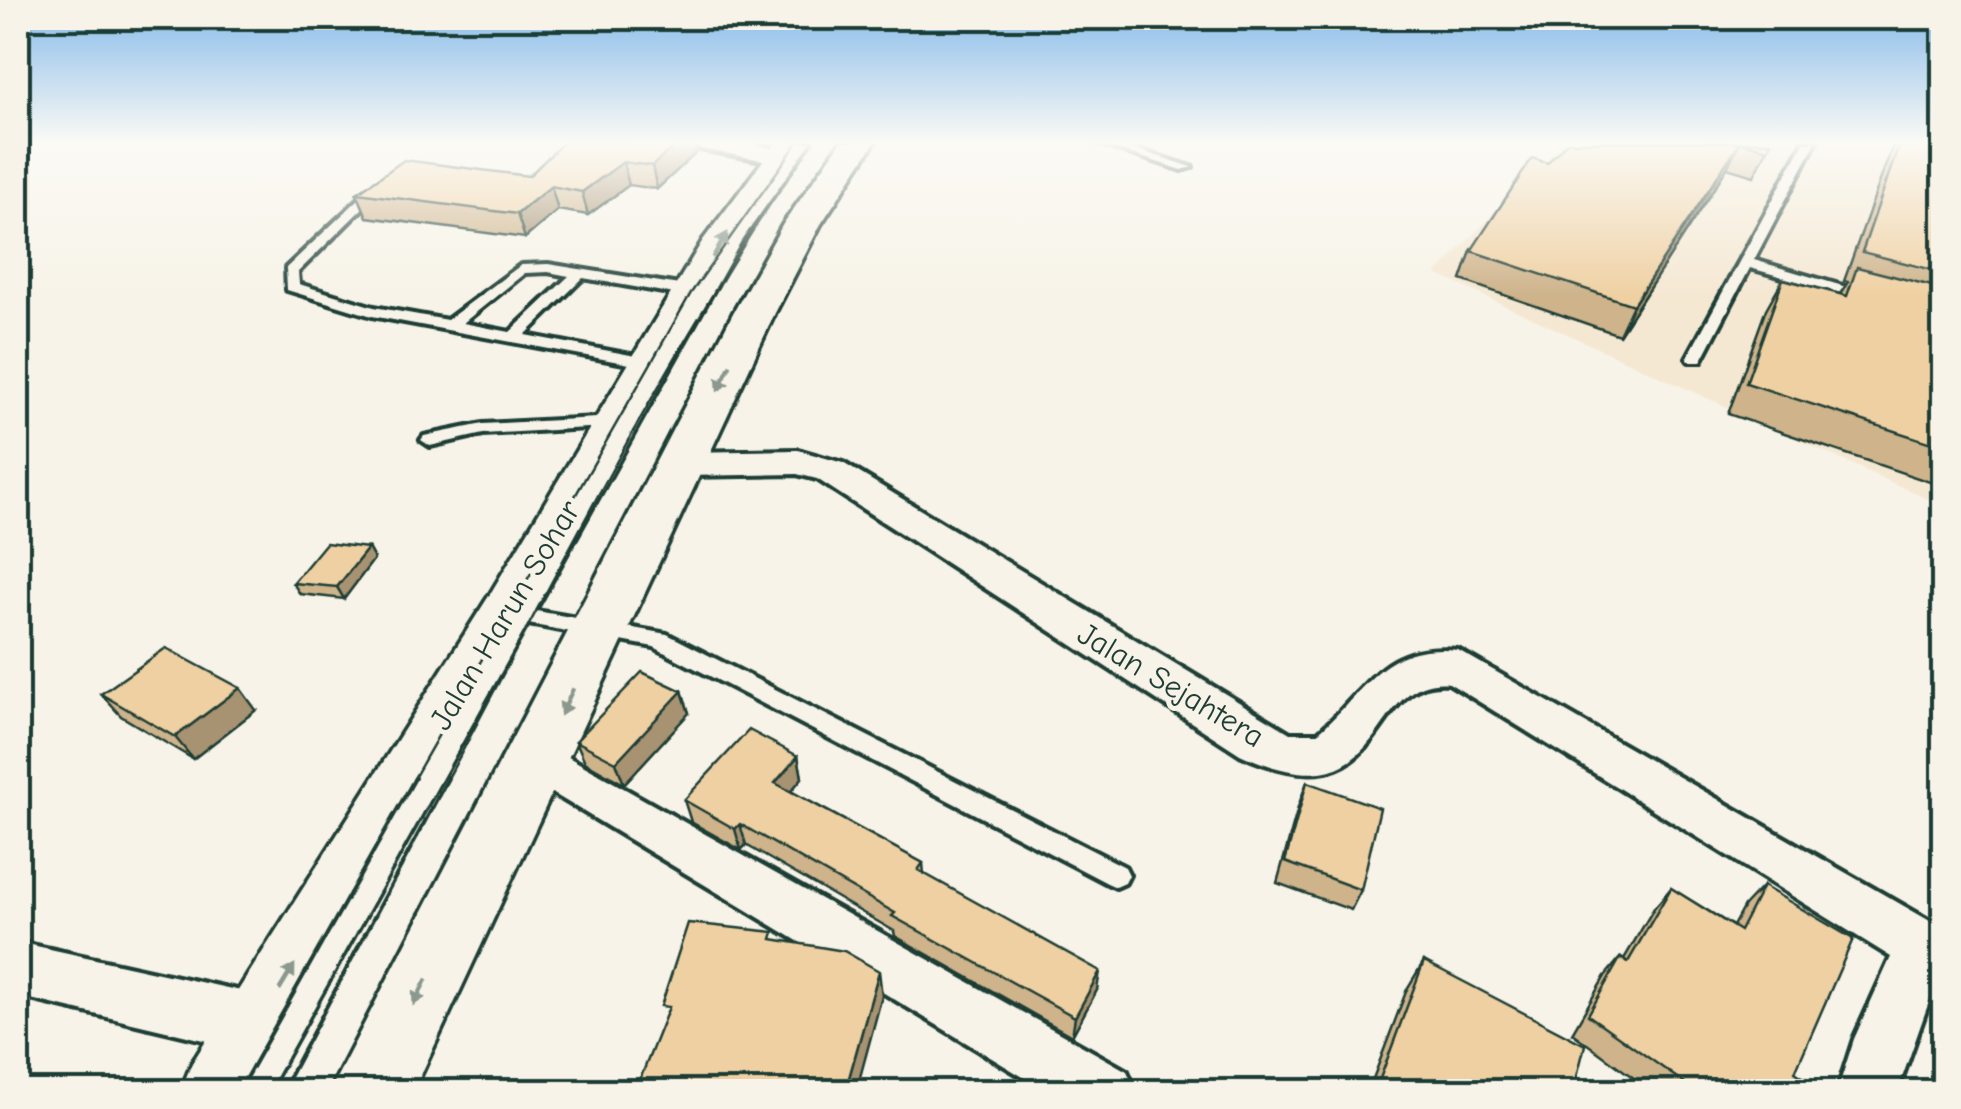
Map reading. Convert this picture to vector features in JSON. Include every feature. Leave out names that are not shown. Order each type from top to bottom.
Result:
[{"type":"highway","name":"Jalan Harun Sohar","points":[[221,1092],[508,614],[722,240],[755,194]]},
{"type":"highway","points":[[370,1092],[538,760],[774,275],[821,194]]},
{"type":"street","name":"Jalan Sejahtera","points":[[683,464],[798,462],[830,471],[1257,740],[1286,753],[1328,753],[1408,668],[1432,661],[1458,668],[1933,953]]},
{"type":"street","points":[[538,760],[1106,1092]]},
{"type":"street","points":[[1867,1092],[1883,1039],[1933,953]]},
{"type":"street","points":[[18,969],[259,1024]]},
{"type":"lane","points":[[369,194],[291,272],[292,286],[372,311],[652,363]]},
{"type":"lane","points":[[1696,358],[1782,194]]},
{"type":"lane","points":[[1746,262],[1890,302]]},
{"type":"lane","points":[[452,324],[520,269],[580,273],[692,292]]},
{"type":"lane","points":[[514,336],[580,273]]},
{"type":"lane","points":[[430,440],[483,430],[618,422]]},
{"type":"lane","points":[[508,614],[659,640],[1116,875]]},
{"type":"shaded area","points":[[1512,194],[1943,194],[1943,506],[1436,274]]},
{"type":"building","points":[[363,194],[542,194],[517,214]]},
{"type":"building","points":[[1509,194],[1706,194],[1633,305],[1471,251]]},
{"type":"building","points":[[1882,194],[1944,194],[1944,273],[1862,252]]},
{"type":"building","points":[[1857,267],[1944,289],[1944,447],[1746,383],[1783,279],[1847,296]]},
{"type":"building","points":[[326,543],[368,548],[337,587],[293,583]]},
{"type":"building","points":[[166,648],[240,688],[175,737],[101,694]]},
{"type":"building","points":[[642,672],[682,691],[616,762],[576,741]]},
{"type":"building","points":[[749,730],[798,756],[775,783],[923,863],[918,870],[1100,971],[1075,1017],[892,916],[895,913],[740,824],[735,829],[684,800]]},
{"type":"building","points":[[1307,782],[1380,808],[1361,890],[1285,862]]},
{"type":"building","points":[[1763,886],[1853,939],[1795,1072],[1815,1085],[1813,1092],[1697,1092],[1588,1015],[1621,957],[1628,962],[1671,888],[1740,931]]},
{"type":"building","points":[[688,923],[774,932],[772,939],[844,951],[879,971],[845,1092],[635,1092],[669,1007],[661,1006]]},
{"type":"building","points":[[1424,961],[1585,1045],[1573,1092],[1375,1092]]},
{"type":"tram line","points":[[413,780],[691,293],[761,194]]},
{"type":"tram line","points":[[447,780],[645,410],[776,195]]},
{"type":"tram line","points":[[238,1092],[415,778]]},
{"type":"tram line","points":[[281,1092],[448,778]]}]
